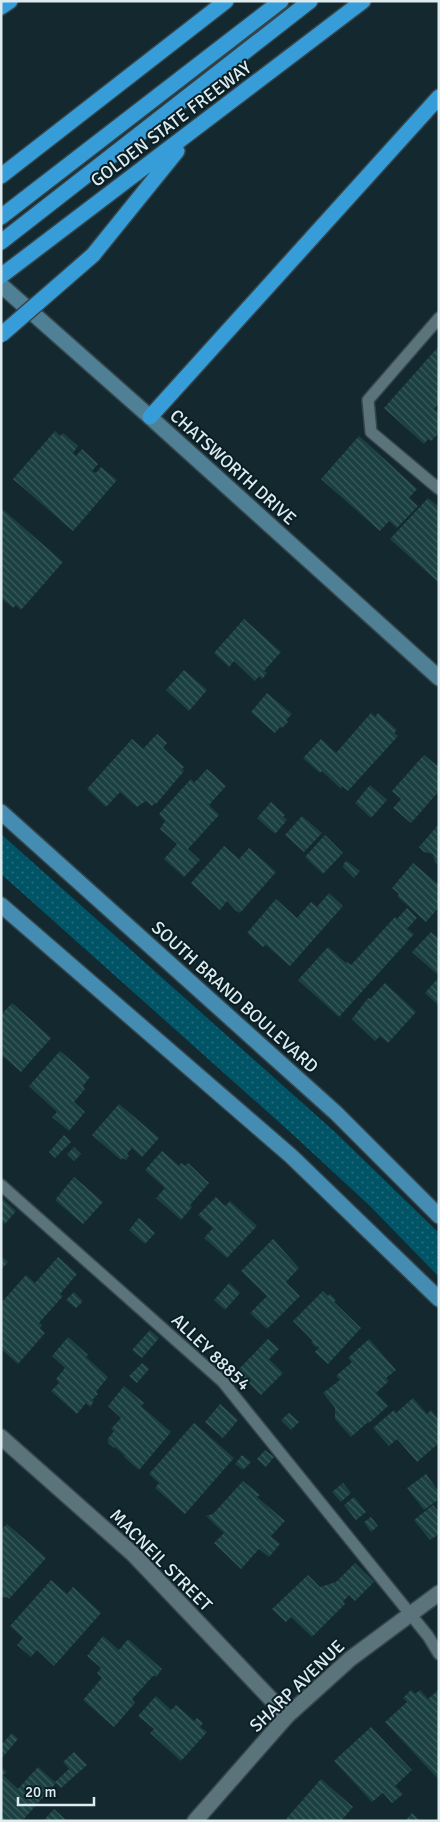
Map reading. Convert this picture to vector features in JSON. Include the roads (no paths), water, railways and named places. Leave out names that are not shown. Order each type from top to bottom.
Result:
[{"type":"highway","points":[[1,7],[10,1]]},
{"type":"highway","points":[[2,175],[226,1]]},
{"type":"highway","points":[[1,217],[281,1]]},
{"type":"highway","points":[[1,242],[310,1]]},
{"type":"highway","name":"GOLDEN STATE FREEWAY","points":[[1,276],[363,1]]},
{"type":"highway","points":[[150,417],[439,98]]},
{"type":"highway","points":[[1,335],[93,255],[193,131]]},
{"type":"main road","name":"CHATSWORTH DRIVE","points":[[1,285],[439,678]]},
{"type":"main road","name":"SOUTH BRAND BOULEVARD","points":[[1,812],[336,1113],[439,1216]]},
{"type":"main road","points":[[1,905],[291,1156],[439,1299]]},
{"type":"street","name":"MACNEIL STREET","points":[[1,1437],[134,1555],[287,1716]]},
{"type":"street","name":"SHARP AVENUE","points":[[195,1821],[287,1716],[350,1659],[439,1593]]},
{"type":"lane","points":[[439,318],[368,400],[371,432],[439,489]]},
{"type":"lane","name":"ALLEY 88854","points":[[1,1186],[223,1382],[428,1636],[439,1654]]}]
